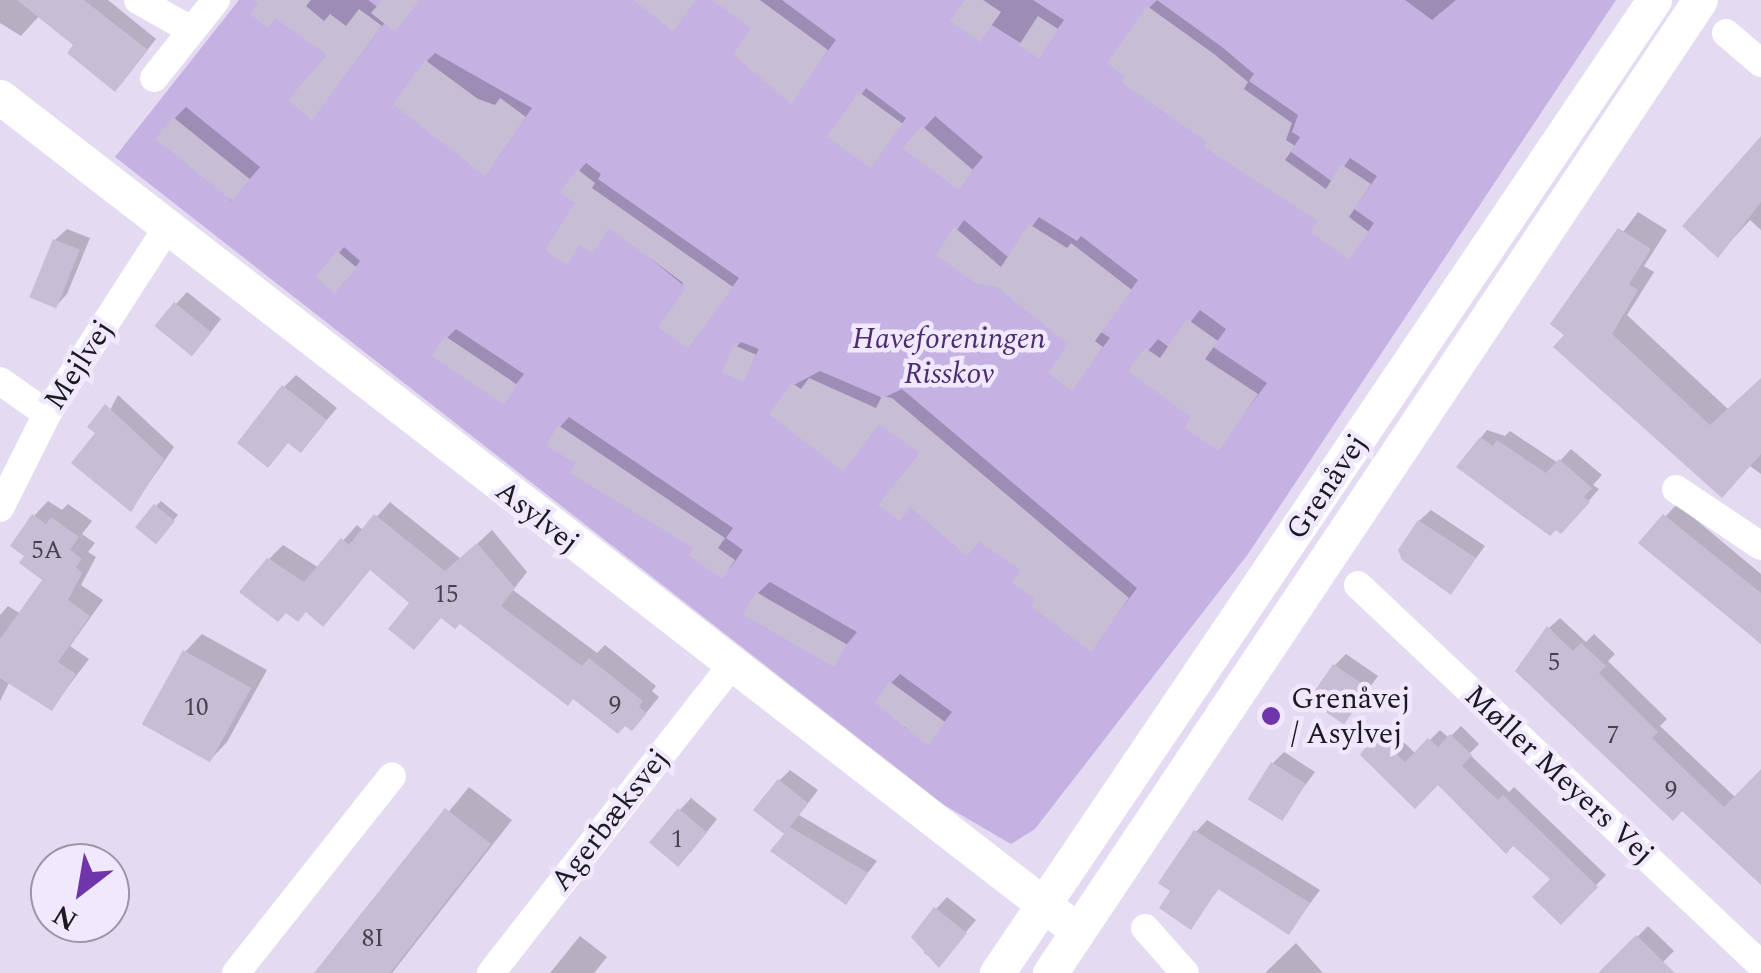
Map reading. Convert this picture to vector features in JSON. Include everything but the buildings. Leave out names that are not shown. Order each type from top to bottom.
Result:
[{"type":"street","points":[[138,0],[191,30]]},
{"type":"street","points":[[154,78],[216,0]]},
{"type":"street","name":"Grenåvej","points":[[998,973],[1654,0]]},
{"type":"street","name":"Grenåvej","points":[[1050,973],[1700,0]]},
{"type":"street","points":[[1726,34],[1761,63]]},
{"type":"street","name":"Asylvej","points":[[0,97],[730,668],[1078,931]]},
{"type":"street","name":"Mejlvej","points":[[0,508],[47,414],[167,228]]},
{"type":"street","points":[[0,382],[47,414]]},
{"type":"street","points":[[1676,489],[1761,546]]},
{"type":"street","name":"Møller Meyers Vej","points":[[1358,585],[1761,964]]},
{"type":"street","name":"Agerbæksvej","points":[[491,973],[730,668]]},
{"type":"street","points":[[236,973],[392,776]]},
{"type":"street","points":[[1145,928],[1185,973]]},
{"type":"green space","name":"Haveforeningen Risskov","points":[[239,0],[1616,0],[1248,554],[1035,829],[1011,844],[944,805],[115,157]]},
{"type":"place","name":"Grenåvej / Asylvej","points":[[1271,716]]}]
